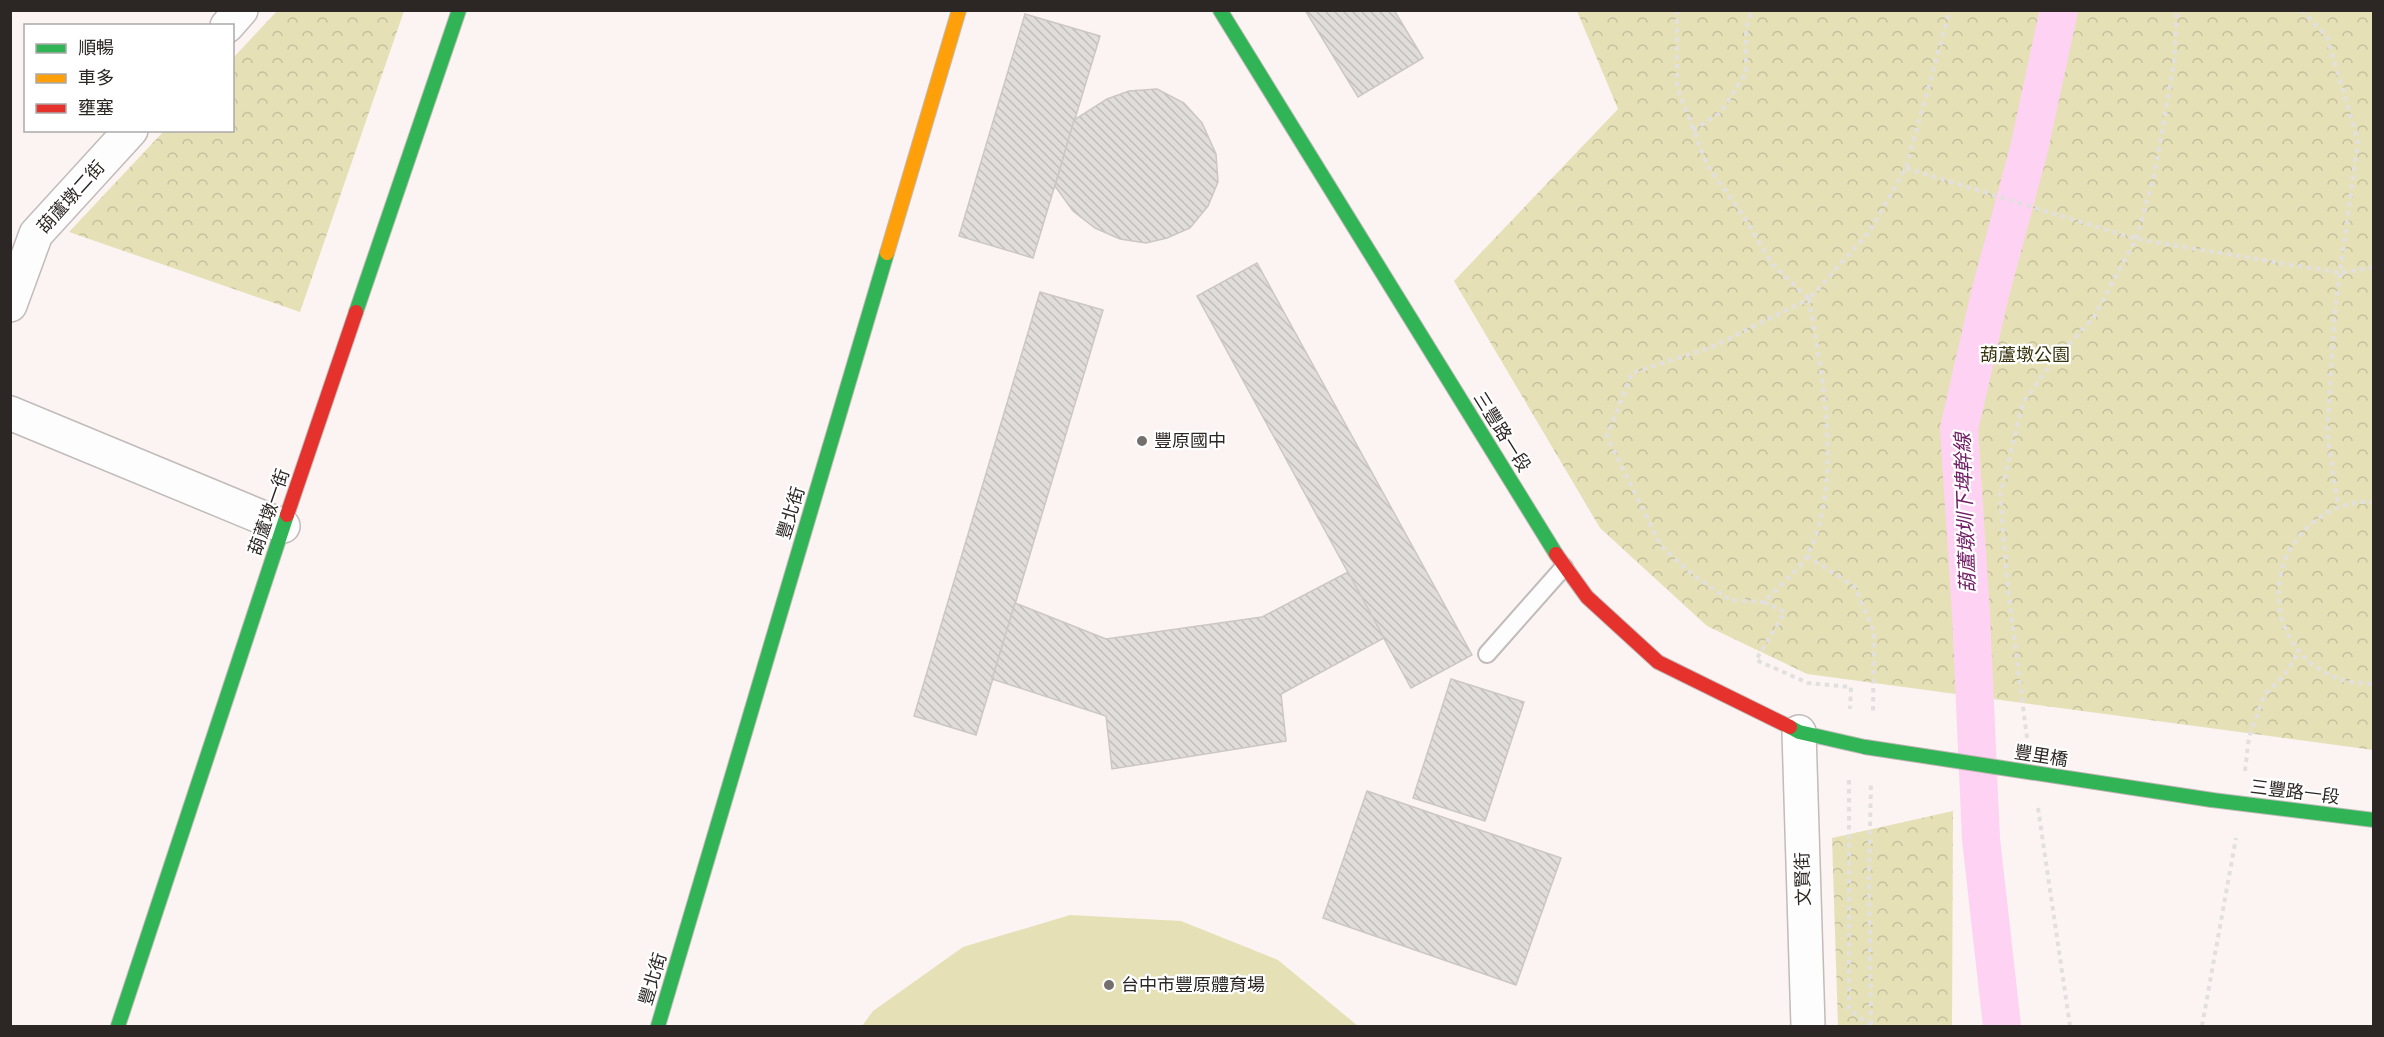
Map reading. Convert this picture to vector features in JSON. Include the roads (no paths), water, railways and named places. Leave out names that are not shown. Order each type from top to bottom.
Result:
[{"type":"street","points":[[229,24],[241,10]]},
{"type":"street","name":"葫蘆墩一街","points":[[118,1026],[283,526],[459,10]]},
{"type":"street","name":"豐北街","points":[[658,1026],[959,10]]},
{"type":"street","name":"三豐路一段","points":[[1220,10],[1564,567],[1587,597],[1658,662],[1799,732],[1865,747]]},
{"type":"street","name":"葫蘆墩二街","points":[[10,305],[36,234],[129,132]]},
{"type":"street","points":[[10,413],[283,526]]},
{"type":"street","name":"文賢街","points":[[1799,732],[1808,1026]]},
{"type":"street","name":"豐里橋","points":[[1865,747],[2212,800]]},
{"type":"street","name":"三豐路一段","points":[[2212,800],[2373,820]]},
{"type":"lane","points":[[1487,654],[1564,567]]},
{"type":"waterway","name":"葫蘆墩圳下埤幹線","points":[[2002,1026],[1981,839],[1971,614],[1959,429],[1990,294],[2029,149],[2059,10]]},
{"type":"place","name":"豐原國中","points":[[1142,441]]},
{"type":"place","name":"台中市豐原體育場","points":[[1109,985]]},
{"type":"park label","name":"葫蘆墩公園","points":[[2025,355]]}]
